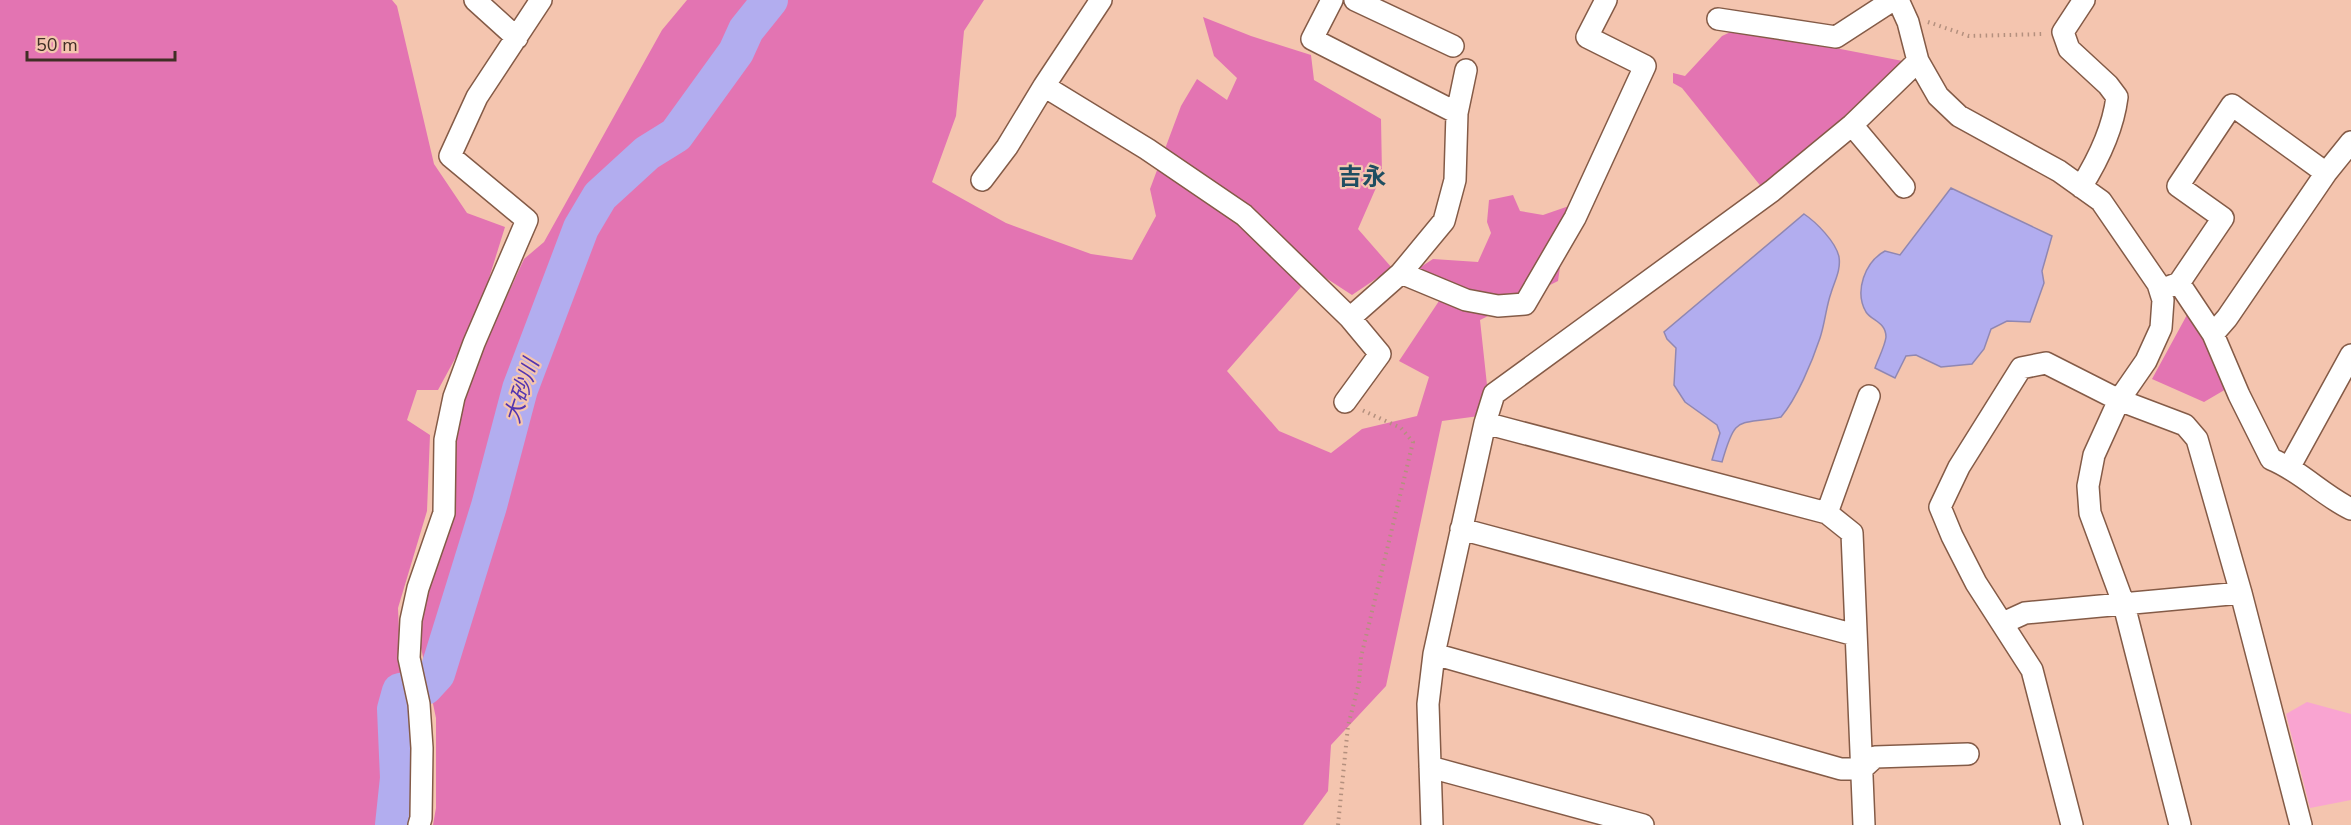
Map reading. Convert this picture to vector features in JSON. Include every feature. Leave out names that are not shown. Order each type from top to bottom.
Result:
[{"type":"street","points":[[475,0],[517,38]]},
{"type":"street","points":[[419,825],[422,748],[419,704],[409,658],[411,620],[418,588],[444,513],[445,440],[454,398],[474,344],[527,220],[450,156],[477,97],[541,0]]},
{"type":"street","points":[[982,180],[1007,147],[1101,0]]},
{"type":"street","points":[[1355,0],[1453,46]]},
{"type":"street","points":[[1401,273],[1466,300],[1498,306],[1525,304],[1575,218],[1645,66],[1587,36],[1606,0]]},
{"type":"street","points":[[1718,19],[1836,36],[1893,0]]},
{"type":"street","points":[[1898,0],[1908,22],[1918,61],[1938,96],[1959,116],[2059,171],[2101,201],[2141,258],[2213,334],[2239,395],[2271,459],[2290,466],[2335,501],[2351,509]]},
{"type":"street","points":[[2081,187],[2097,159],[2115,115],[2117,97],[2108,85],[2069,49],[2063,32],[2084,0]]},
{"type":"street","points":[[1327,1],[1312,39],[1457,113]]},
{"type":"street","points":[[1432,825],[1428,704],[1434,654],[1485,423],[1494,394],[1772,191],[1852,125],[1918,61]]},
{"type":"street","points":[[1350,318],[1401,273],[1444,221],[1455,180],[1457,113],[1466,70]]},
{"type":"street","points":[[1044,86],[1147,149],[1244,215],[1350,318],[1380,354],[1345,402]]},
{"type":"street","points":[[2180,825],[2124,605],[2090,513],[2088,486],[2094,455],[2119,400],[2146,361],[2161,328],[2163,300],[2169,286],[2223,218],[2178,186],[2232,105],[2326,172]]},
{"type":"street","points":[[1852,125],[1904,187]]},
{"type":"street","points":[[2213,334],[2227,318],[2326,172],[2351,142]]},
{"type":"street","points":[[2290,466],[2351,355]]},
{"type":"street","points":[[2072,825],[2032,670],[1976,583],[1952,537],[1940,507],[1959,467],[2021,368],[2046,363],[2119,400],[2185,426],[2197,439],[2241,593],[2301,825]]},
{"type":"street","points":[[1827,513],[1869,396]]},
{"type":"street","points":[[1485,423],[1827,513],[1851,533],[1864,825]]},
{"type":"street","points":[[1461,529],[1855,635]]},
{"type":"street","points":[[2003,623],[2025,613],[2241,593]]},
{"type":"street","points":[[1434,654],[1841,769],[1862,769],[1875,757],[1968,753]]},
{"type":"street","points":[[1430,767],[1643,825]]},
{"type":"path","points":[[1908,22],[1918,19],[1969,36],[2037,35],[2063,32]]},
{"type":"path","points":[[1338,825],[1348,726],[1359,683],[1361,657],[1413,442],[1401,428],[1345,402]]},
{"type":"shaded area","points":[[0,0],[392,0],[397,6],[434,164],[467,213],[505,227],[476,320],[438,390],[417,390],[407,420],[430,435],[427,511],[398,608],[400,655],[413,715],[409,803],[405,825],[0,825]]},
{"type":"shaded area","points":[[687,0],[984,0],[964,31],[956,116],[932,182],[1006,223],[1091,254],[1132,260],[1156,216],[1150,189],[1181,106],[1197,79],[1227,100],[1237,78],[1214,56],[1203,17],[1251,36],[1311,55],[1314,80],[1381,119],[1382,174],[1358,229],[1392,268],[1352,295],[1315,271],[1227,371],[1279,431],[1331,453],[1362,429],[1417,416],[1429,377],[1399,361],[1439,301],[1416,270],[1433,259],[1478,262],[1491,233],[1487,222],[1489,200],[1513,195],[1520,211],[1543,215],[1569,206],[1558,281],[1480,320],[1487,385],[1479,416],[1442,421],[1386,686],[1331,745],[1328,791],[1303,825],[433,825],[436,808],[436,718],[416,624],[454,432],[481,353],[524,259],[544,242],[662,30]]},
{"type":"shaded area","points":[[1737,29],[1908,62],[1763,189],[1682,88],[1673,83],[1673,73],[1685,76],[1722,36]]},
{"type":"shaded area","points":[[1951,188],[2052,236],[2042,271],[2044,283],[2030,322],[2007,321],[1991,329],[1984,349],[1972,364],[1941,367],[1916,355],[1906,356],[1895,378],[1875,368],[1886,337],[1884,328],[1866,312],[1861,286],[1872,262],[1885,251],[1900,255]]},
{"type":"shaded area","points":[[1804,214],[1825,233],[1839,257],[1838,271],[1817,348],[1798,390],[1781,417],[1740,424],[1731,436],[1722,462],[1712,460],[1720,433],[1717,425],[1685,402],[1674,385],[1676,348],[1664,332]]},
{"type":"shaded area","points":[[2188,313],[2233,385],[2204,402],[2152,379]]},
{"type":"shaded area","points":[[2307,702],[2351,714],[2351,800],[2310,808],[2286,714]]},
{"type":"waterway","name":"大砂川","points":[[393,825],[398,778],[395,709],[400,691],[425,687],[437,674],[489,506],[520,389],[581,228],[600,196],[647,153],[676,135],[736,52],[746,30],[770,0]]},
{"type":"district","name":"吉永","points":[[1362,177]]}]
